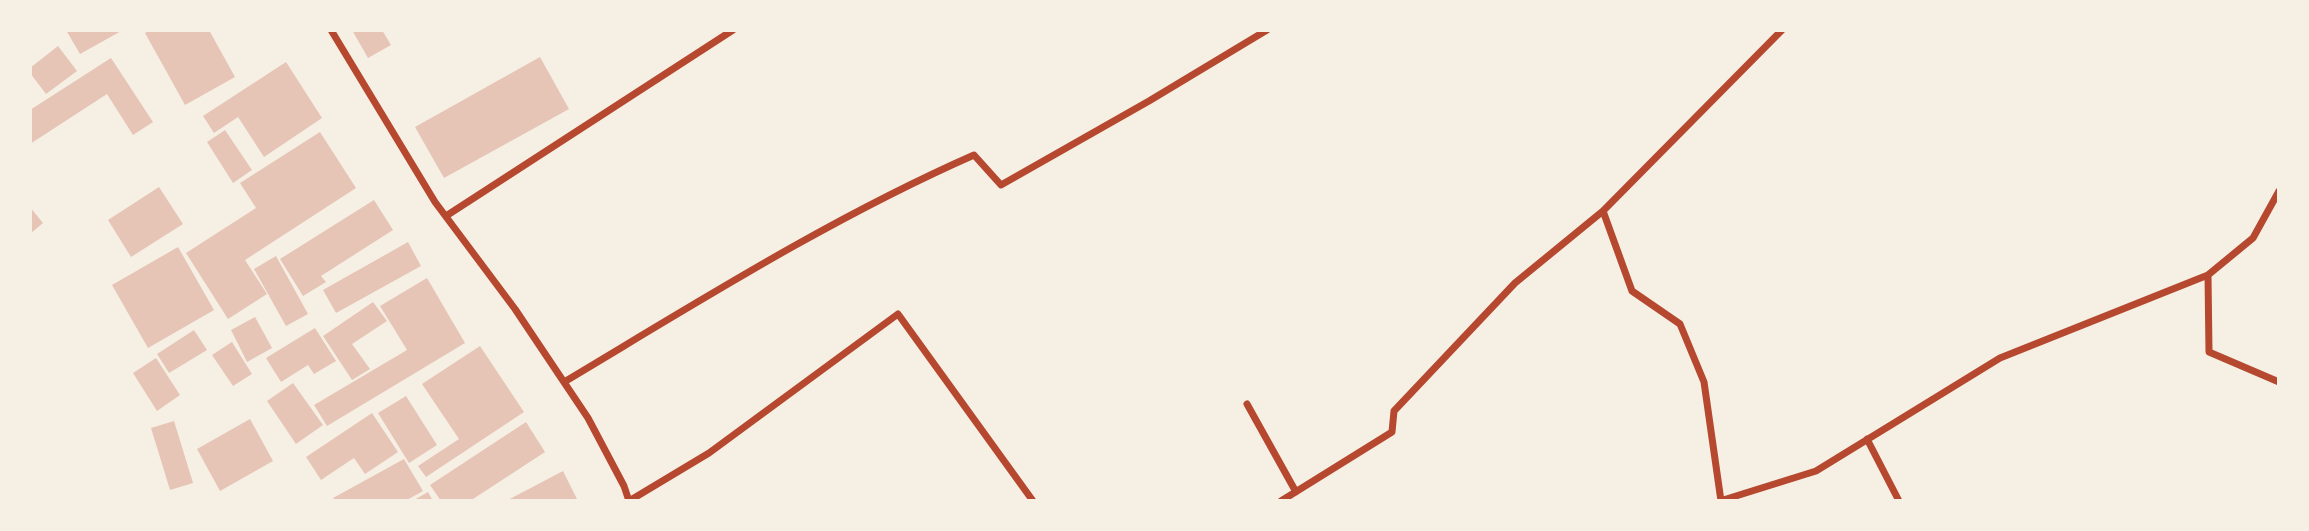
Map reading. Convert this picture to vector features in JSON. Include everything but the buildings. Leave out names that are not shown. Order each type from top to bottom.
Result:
[{"type":"street","points":[[331,30],[446,216],[515,309],[588,418],[629,501],[709,453],[898,314],[1033,501]]},
{"type":"street","points":[[446,216],[733,30]]},
{"type":"street","points":[[564,382],[736,280],[930,174],[974,155],[1001,185],[1149,101],[1266,30]]},
{"type":"street","points":[[1281,501],[1392,432],[1394,411],[1515,283],[1603,211],[1782,30]]},
{"type":"street","points":[[1603,211],[1632,291],[1680,324],[1704,382],[1720,501],[1816,471],[2000,358],[2208,275],[2253,238],[2279,191]]},
{"type":"street","points":[[2208,275],[2209,352],[2279,382]]},
{"type":"street","points":[[1247,404],[1296,492]]},
{"type":"street","points":[[1867,439],[1899,501]]}]
